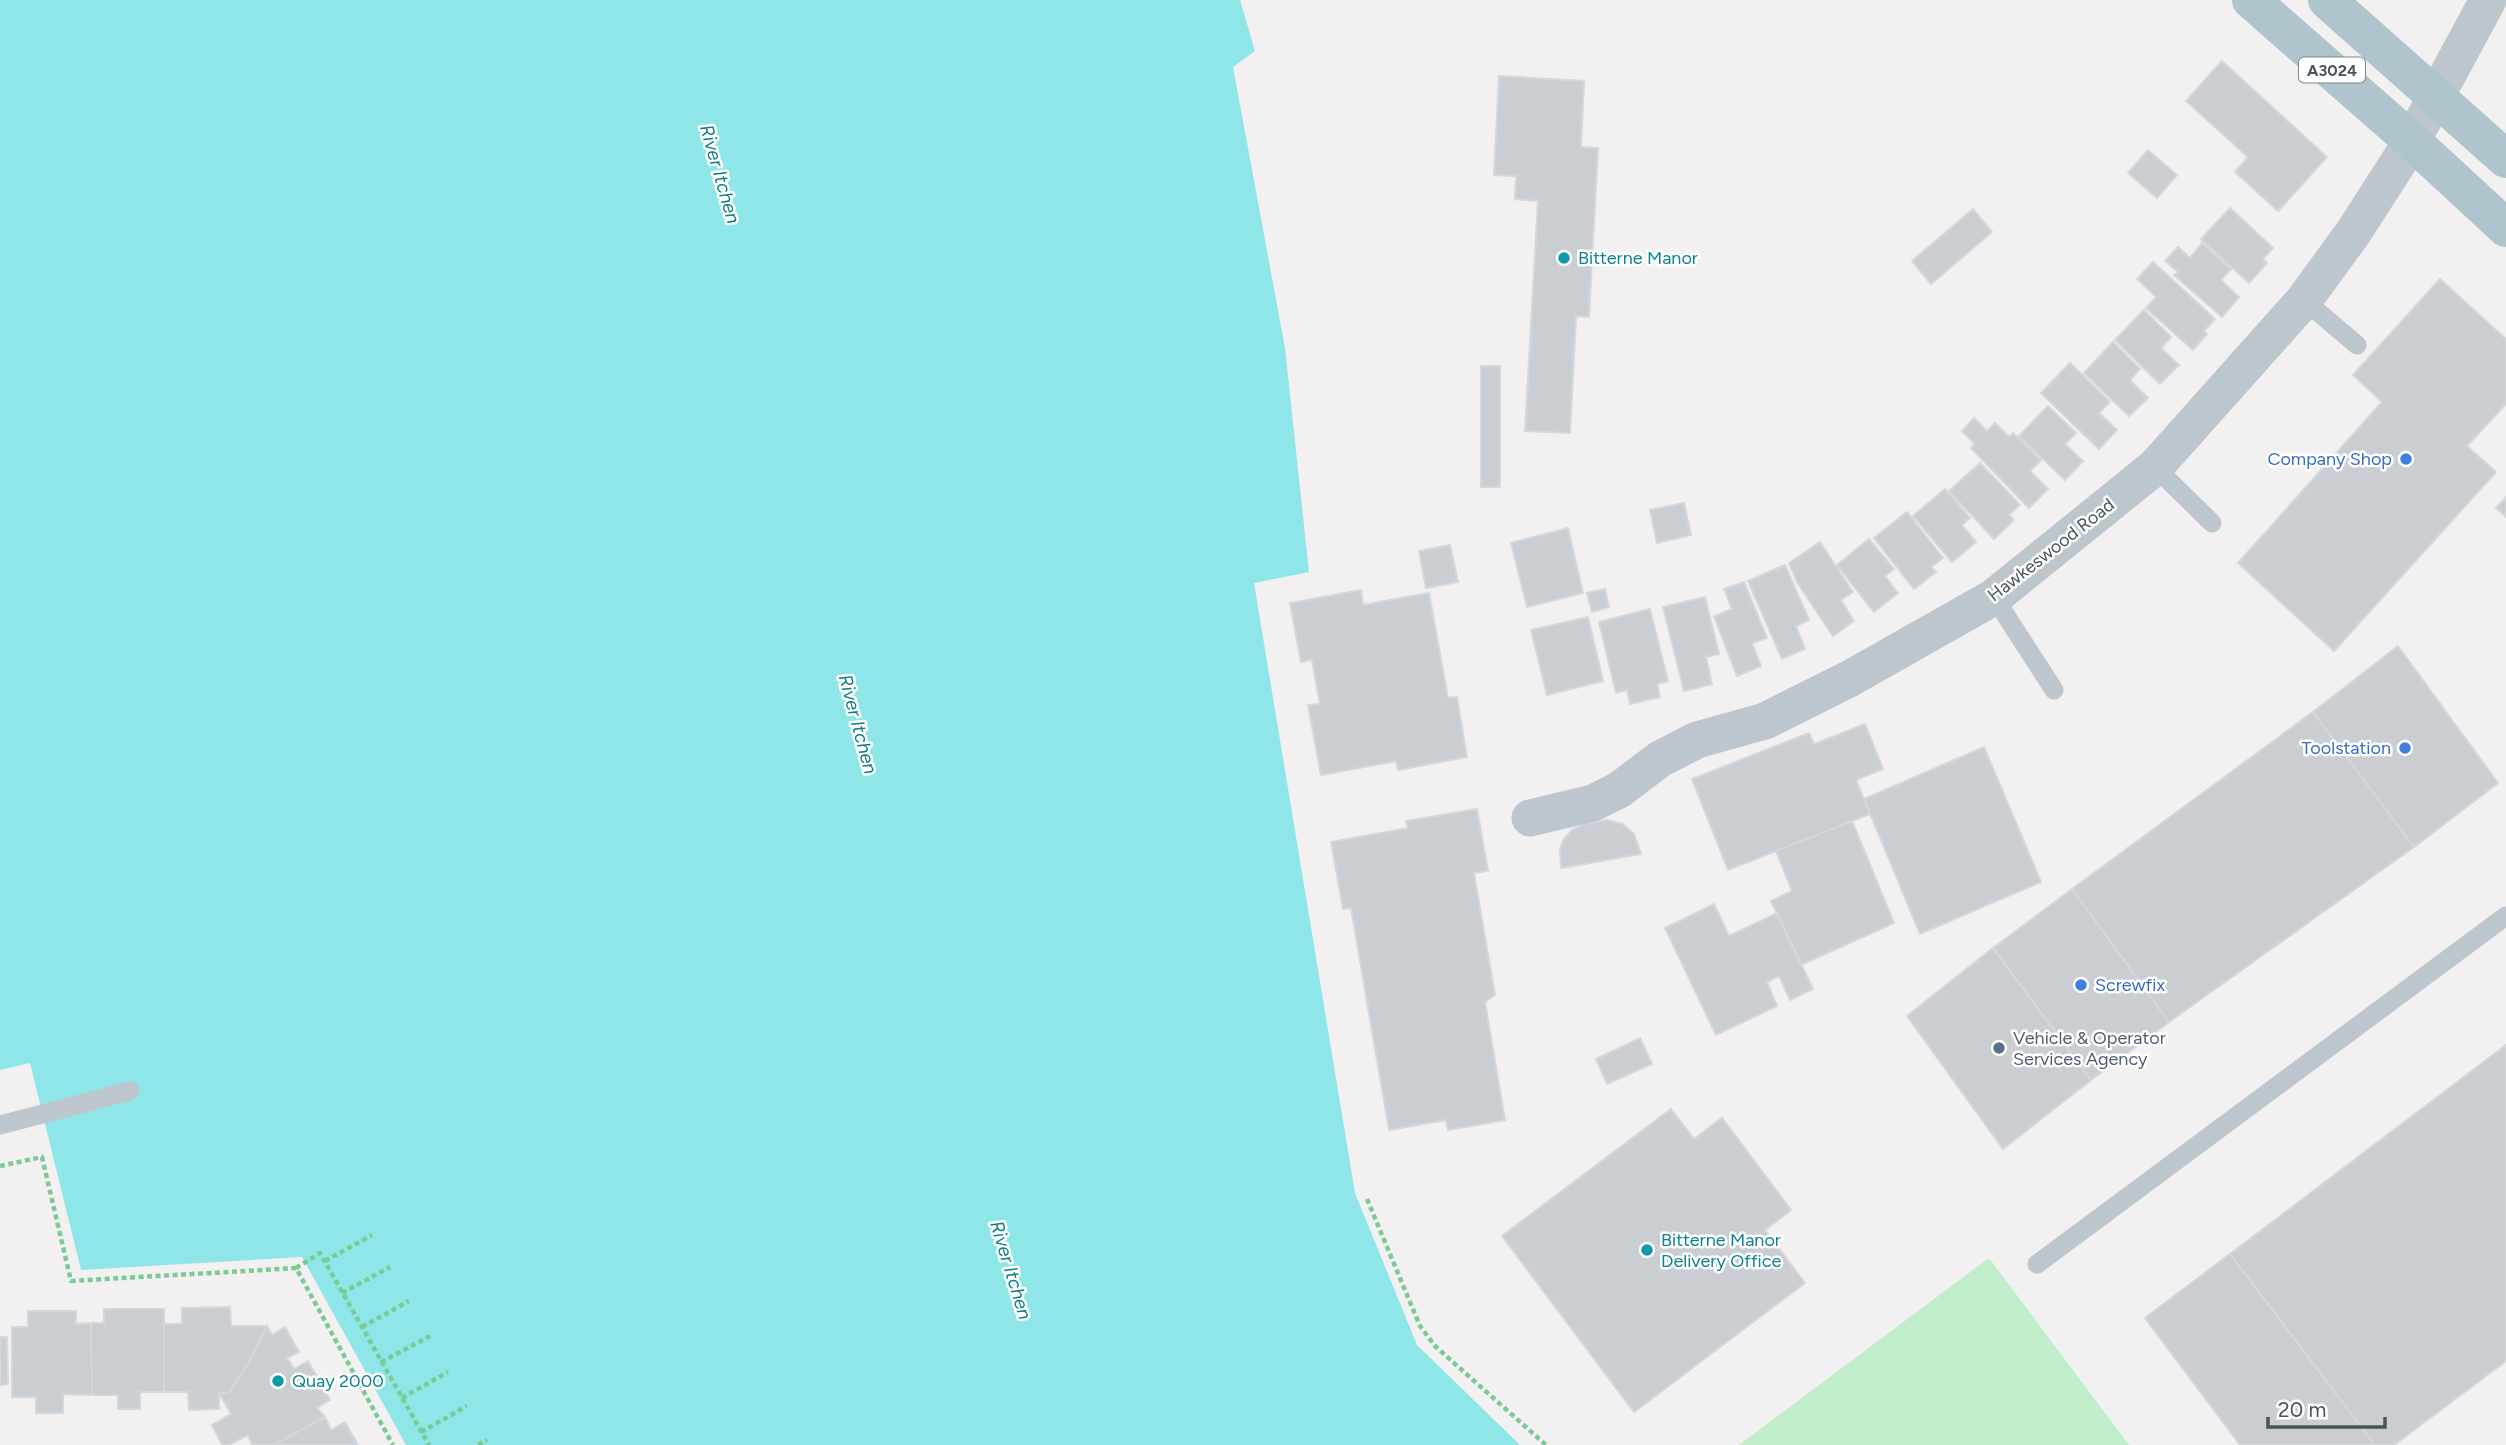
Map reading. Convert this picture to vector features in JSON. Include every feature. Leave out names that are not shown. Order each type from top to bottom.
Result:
[{"type":"main road","name":"A3024","points":[[2251,0],[2412,141],[2506,228]]},
{"type":"main road","name":"A3024","points":[[2328,0],[2506,159]]},
{"type":"street","name":"Hawkeswood Road","points":[[1531,818],[1602,799],[1619,790],[1665,756],[1696,740],[1765,721],[1849,679],[1994,597],[2155,467],[2304,300],[2353,233],[2438,96],[2487,0]]},
{"type":"lane","points":[[2304,300],[2357,345]]},
{"type":"lane","points":[[2155,467],[2212,523]]},
{"type":"lane","points":[[1994,597],[2054,690]]},
{"type":"lane","points":[[2037,1264],[2506,916]]},
{"type":"lane","points":[[0,1125],[130,1091]]},
{"type":"path","points":[[0,1166],[42,1157],[71,1281],[296,1268],[320,1253],[429,1445]]},
{"type":"path","points":[[1367,1199],[1420,1326],[1435,1346],[1546,1445]]},
{"type":"path","points":[[325,1261],[372,1235]]},
{"type":"path","points":[[342,1293],[390,1267]]},
{"type":"path","points":[[296,1268],[393,1445]]},
{"type":"path","points":[[362,1327],[409,1301]]},
{"type":"path","points":[[381,1362],[430,1336]]},
{"type":"path","points":[[402,1398],[448,1372]]},
{"type":"path","points":[[421,1432],[467,1406]]},
{"type":"path","points":[[478,1445],[486,1440]]},
{"type":"green space","points":[[1989,1258],[2129,1445],[1739,1445]]},
{"type":"water","name":"River Itchen","points":[[0,0],[1240,0],[1255,51],[1233,67],[1285,348],[1309,572],[1254,583],[1355,1193],[1417,1345],[1520,1445],[406,1445],[302,1257],[81,1270],[30,1063],[0,1070]]},
{"type":"building","points":[[2222,61],[2327,157],[2278,211],[2235,172],[2248,157],[2186,101]]},
{"type":"building","name":"Bitterne Manor","points":[[1499,76],[1584,81],[1581,147],[1598,148],[1589,317],[1576,316],[1570,433],[1525,431],[1538,201],[1515,199],[1516,176],[1494,175]]},
{"type":"building","points":[[2148,150],[2177,175],[2157,198],[2128,173]]},
{"type":"building","points":[[2230,208],[2273,248],[2263,259],[2267,263],[2249,283],[2201,239]]},
{"type":"building","points":[[1973,209],[1992,232],[1931,284],[1912,261]]},
{"type":"building","points":[[2202,243],[2231,269],[2221,280],[2239,297],[2222,317],[2174,275],[2178,272],[2165,261],[2178,247],[2190,258]]},
{"type":"building","points":[[2153,262],[2215,319],[2204,331],[2207,334],[2193,350],[2146,308],[2156,297],[2137,279]]},
{"type":"building","name":"Company Shop","points":[[2440,279],[2506,339],[2506,404],[2467,446],[2496,472],[2334,651],[2238,563],[2382,402],[2353,375]]},
{"type":"building","points":[[2144,310],[2171,337],[2161,348],[2179,365],[2160,384],[2115,340]]},
{"type":"building","points":[[2113,342],[2140,369],[2130,380],[2148,398],[2129,416],[2084,373]]},
{"type":"building","points":[[2070,363],[2110,402],[2099,413],[2117,430],[2099,449],[2041,393]]},
{"type":"building","points":[[1481,366],[1500,366],[1500,487],[1481,487]]},
{"type":"building","points":[[2048,406],[2076,433],[2065,444],[2083,461],[2065,480],[2019,436]]},
{"type":"building","points":[[1974,418],[1987,431],[1995,423],[2009,437],[2013,433],[2041,460],[2030,471],[2048,489],[2029,508],[1971,448],[1975,444],[1962,431]]},
{"type":"building","points":[[1980,463],[2020,505],[2009,515],[2014,520],[1994,539],[1949,491]]},
{"type":"building","points":[[1945,489],[1970,518],[1962,525],[1976,542],[1952,562],[1913,516]]},
{"type":"building","points":[[2506,497],[2506,517],[2496,508]]},
{"type":"building","points":[[1684,503],[1691,535],[1657,543],[1650,510]]},
{"type":"building","points":[[1907,512],[1943,558],[1931,567],[1936,572],[1914,589],[1874,538]]},
{"type":"building","points":[[1568,528],[1583,593],[1527,607],[1511,543]]},
{"type":"building","points":[[1869,539],[1894,569],[1885,576],[1898,593],[1874,612],[1837,565]]},
{"type":"building","points":[[1820,542],[1853,592],[1841,600],[1854,621],[1833,636],[1797,582],[1789,563]]},
{"type":"building","points":[[1450,545],[1458,582],[1426,588],[1419,551]]},
{"type":"building","points":[[1785,565],[1809,620],[1796,626],[1805,649],[1782,659],[1748,581]]},
{"type":"building","points":[[1744,582],[1767,638],[1752,643],[1761,666],[1737,676],[1714,616],[1732,609],[1724,589]]},
{"type":"building","points":[[1605,589],[1609,607],[1592,612],[1587,593]]},
{"type":"building","points":[[1361,590],[1363,605],[1429,593],[1448,698],[1457,697],[1467,757],[1398,770],[1396,761],[1321,775],[1308,705],[1320,704],[1312,660],[1301,662],[1290,603]]},
{"type":"building","points":[[1705,597],[1719,654],[1706,657],[1712,684],[1684,691],[1663,607]]},
{"type":"building","points":[[1650,609],[1668,681],[1657,684],[1660,697],[1630,704],[1627,690],[1616,693],[1599,622]]},
{"type":"building","points":[[1588,617],[1603,681],[1547,695],[1531,630]]},
{"type":"building","name":"Toolstation","points":[[2398,646],[2498,783],[2414,847],[2313,712]]},
{"type":"building","points":[[2313,712],[2414,847],[2169,1022],[2072,889]]},
{"type":"building","points":[[1865,724],[1883,769],[1856,780],[1870,814],[1728,870],[1692,779],[1809,733],[1814,744]]},
{"type":"building","points":[[1984,747],[2041,882],[1920,934],[1864,799]]},
{"type":"building","points":[[1477,809],[1488,871],[1474,873],[1495,995],[1485,1002],[1505,1120],[1448,1130],[1446,1120],[1389,1130],[1351,908],[1343,909],[1331,842],[1408,828],[1406,821]]},
{"type":"building","points":[[1607,820],[1623,824],[1634,834],[1641,854],[1561,868],[1560,850],[1563,840],[1572,830],[1584,824]]},
{"type":"building","points":[[1852,821],[1894,923],[1801,965],[1771,901],[1792,891],[1776,851]]},
{"type":"building","name":"Screwfix","points":[[2072,889],[2169,1022],[2091,1080],[1993,948]]},
{"type":"building","points":[[1714,904],[1729,936],[1777,913],[1813,989],[1790,1000],[1779,976],[1767,982],[1777,1006],[1716,1035],[1665,928]]},
{"type":"building","name":"Vehicle & Operator Services Agency","points":[[1993,948],[2091,1080],[2003,1149],[1907,1016]]},
{"type":"building","points":[[1640,1038],[1652,1064],[1607,1084],[1596,1059]]},
{"type":"building","points":[[2506,1045],[2506,1361],[2394,1445],[2375,1445],[2230,1254]]},
{"type":"building","name":"Bitterne Manor Delivery Office","points":[[1671,1109],[1694,1139],[1722,1118],[1791,1210],[1765,1230],[1805,1283],[1634,1412],[1502,1236]]},
{"type":"building","points":[[2230,1254],[2375,1445],[2240,1445],[2145,1318]]},
{"type":"building","name":"Quay 2000","points":[[230,1307],[231,1326],[267,1326],[252,1357],[229,1393],[219,1393],[219,1409],[189,1410],[188,1392],[164,1392],[164,1324],[182,1324],[182,1308]]},
{"type":"building","points":[[104,1309],[164,1309],[164,1392],[140,1392],[140,1409],[118,1409],[118,1395],[92,1395],[91,1323],[104,1323]]},
{"type":"building","points":[[28,1311],[76,1311],[76,1324],[91,1323],[92,1395],[63,1394],[63,1413],[36,1413],[36,1397],[12,1397],[12,1327],[28,1327]]},
{"type":"building","name":"Quay 2000","points":[[267,1326],[272,1335],[285,1327],[299,1352],[287,1358],[294,1369],[308,1361],[330,1400],[317,1408],[325,1417],[274,1445],[252,1445],[248,1435],[229,1445],[222,1445],[212,1425],[231,1414],[219,1393],[229,1393],[252,1357]]},
{"type":"building","points":[[0,1337],[7,1337],[8,1384],[0,1385]]},
{"type":"building","name":"Quay 2000","points":[[325,1417],[331,1430],[345,1422],[358,1445],[274,1445]]},
{"type":"place","name":"Bitterne Manor","points":[[1564,258]]},
{"type":"place","name":"Company Shop","points":[[2406,459]]},
{"type":"place","name":"Toolstation","points":[[2405,748]]},
{"type":"place","name":"Screwfix","points":[[2081,985]]},
{"type":"place","name":"Vehicle & Operator Services Agency","points":[[1999,1048]]},
{"type":"place","name":"Bitterne Manor Delivery Office","points":[[1647,1250]]},
{"type":"place","name":"Quay 2000","points":[[278,1381]]}]
